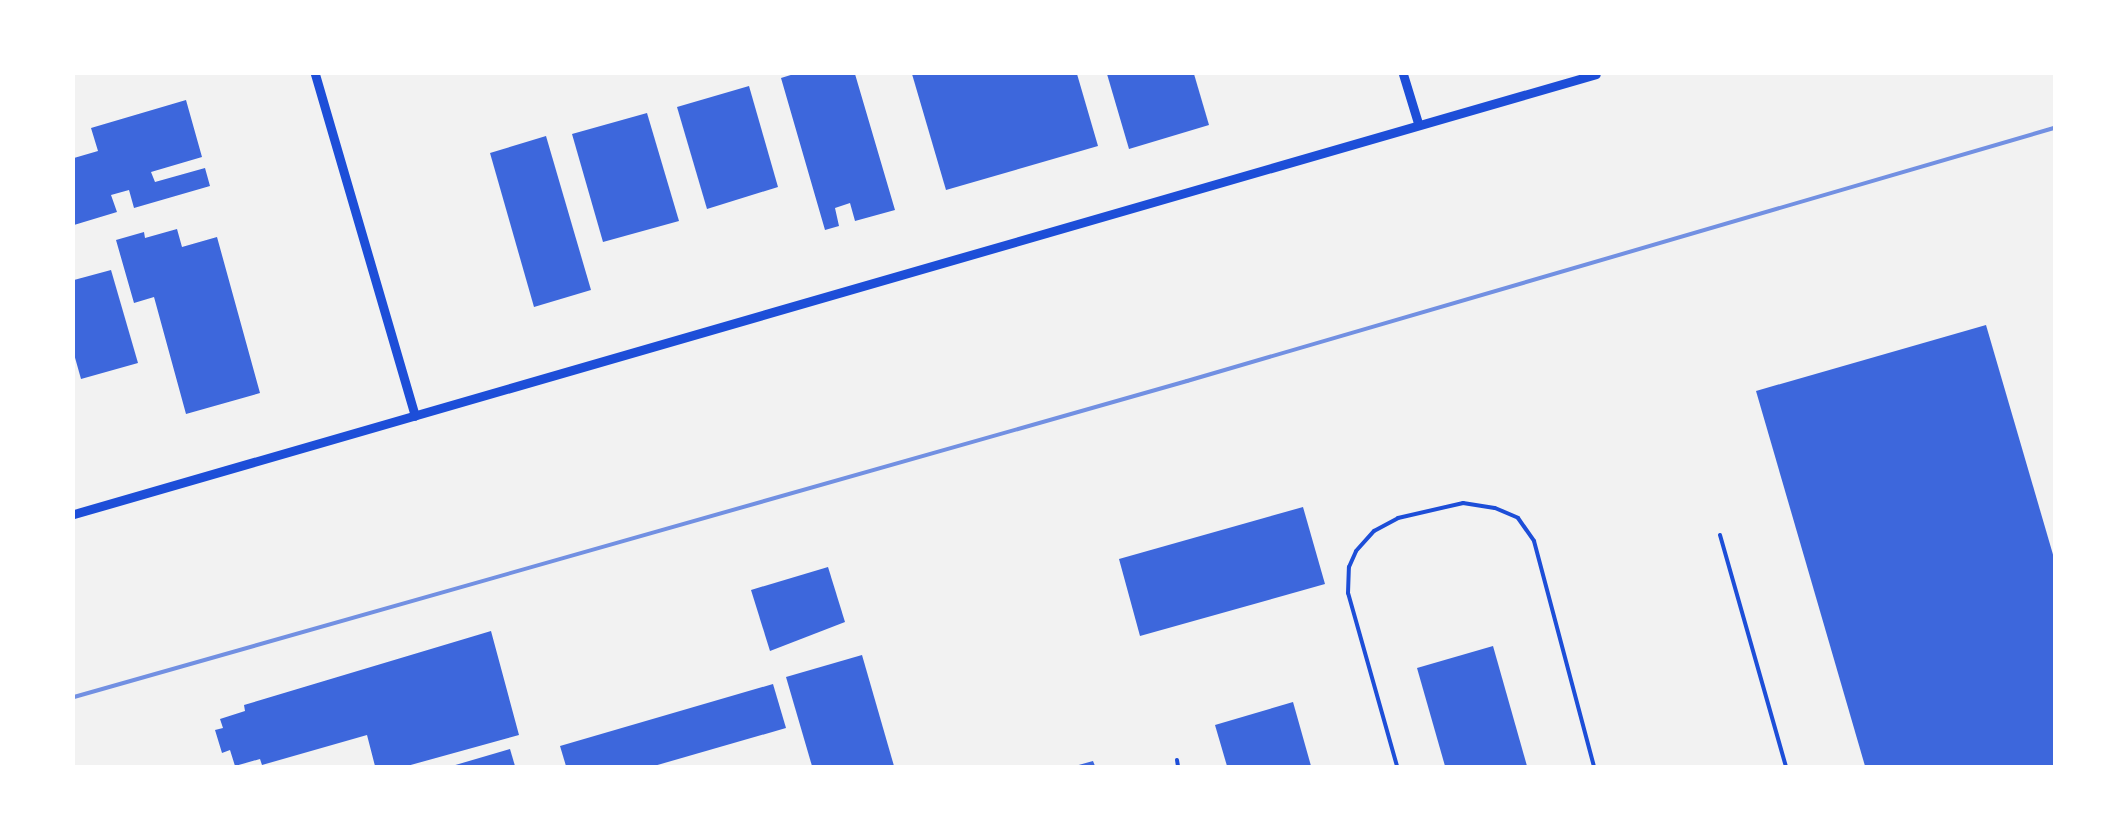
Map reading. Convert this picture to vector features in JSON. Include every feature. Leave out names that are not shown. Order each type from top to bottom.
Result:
[{"type":"street","points":[[315,74],[415,416]]},
{"type":"street","points":[[1403,74],[1418,123]]},
{"type":"street","points":[[74,514],[1418,123],[1596,74]]},
{"type":"lane","points":[[1397,766],[1348,593],[1349,567],[1356,551],[1382,526],[1398,518],[1463,503],[1495,508],[1518,518],[1534,541],[1594,766]]},
{"type":"lane","points":[[1720,535],[1786,766]]},
{"type":"lane","points":[[1177,760],[1178,766]]},
{"type":"building","points":[[794,74],[855,74],[895,210],[855,221],[850,203],[835,208],[839,226],[825,230],[781,78]]},
{"type":"building","points":[[912,74],[1077,74],[1098,146],[946,190]]},
{"type":"building","points":[[1107,74],[1194,74],[1209,125],[1129,149]]},
{"type":"building","points":[[749,86],[778,187],[707,209],[677,107]]},
{"type":"building","points":[[186,100],[202,157],[151,172],[155,182],[205,168],[210,186],[134,208],[129,190],[111,195],[117,212],[74,225],[74,158],[98,151],[91,128]]},
{"type":"building","points":[[647,113],[679,221],[603,242],[572,134]]},
{"type":"building","points":[[546,136],[591,290],[534,307],[490,153]]},
{"type":"building","points":[[177,229],[182,247],[217,237],[260,393],[186,414],[154,297],[134,303],[116,240],[144,232],[145,238]]},
{"type":"building","points":[[111,270],[138,363],[81,379],[74,354],[74,280]]},
{"type":"building","points":[[1986,325],[2054,558],[2054,766],[1865,766],[1756,391]]},
{"type":"building","points":[[1303,507],[1325,584],[1140,636],[1119,559]]},
{"type":"building","points":[[828,567],[845,622],[770,651],[751,590]]},
{"type":"building","points":[[491,631],[519,735],[407,766],[375,766],[367,735],[262,765],[260,759],[235,766],[230,750],[222,753],[215,730],[223,728],[220,719],[245,711],[244,705]]},
{"type":"building","points":[[1493,646],[1527,766],[1445,766],[1417,668]]},
{"type":"building","points":[[862,655],[894,766],[812,766],[786,677]]},
{"type":"building","points":[[773,684],[786,728],[654,766],[566,766],[560,746]]},
{"type":"building","points":[[1293,702],[1311,766],[1227,766],[1215,725]]},
{"type":"building","points":[[510,749],[515,766],[452,766]]},
{"type":"building","points":[[1093,761],[1095,766],[1075,766]]},
{"type":"railway","points":[[74,697],[1187,381],[2054,128]]}]
